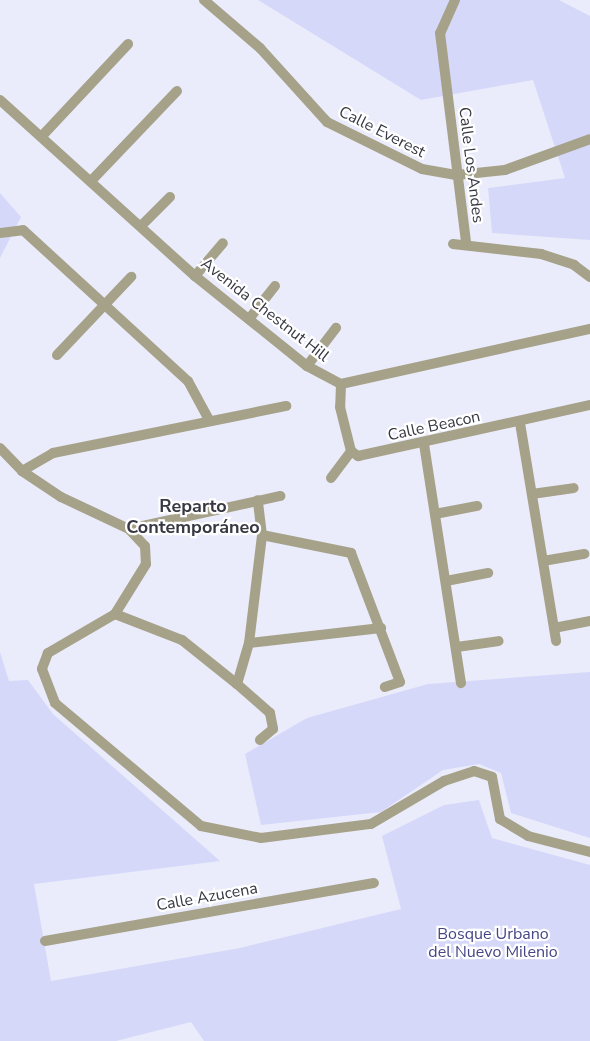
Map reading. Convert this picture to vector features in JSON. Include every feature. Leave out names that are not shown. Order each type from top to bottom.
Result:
[{"type":"street","name":"Calle Everest","points":[[204,0],[260,48],[327,122],[422,170],[457,176],[504,170],[590,139]]},
{"type":"street","name":"Calle Los Andes","points":[[455,0],[440,33],[466,243],[541,254],[574,265],[590,277]]},
{"type":"street","points":[[42,136],[128,44]]},
{"type":"street","points":[[92,180],[177,91]]},
{"type":"street","name":"Avenida Chestnut Hill","points":[[0,100],[92,180],[195,276],[307,366],[340,384]]},
{"type":"street","points":[[141,226],[170,196]]},
{"type":"street","points":[[0,233],[23,230],[188,381],[210,420]]},
{"type":"street","points":[[195,276],[223,243]]},
{"type":"street","points":[[453,244],[466,243]]},
{"type":"street","points":[[57,355],[131,277]]},
{"type":"street","points":[[249,319],[275,286]]},
{"type":"street","points":[[307,366],[336,328]]},
{"type":"street","points":[[331,478],[351,451],[340,384],[590,329]]},
{"type":"street","name":"Calle Beacon","points":[[351,451],[369,455],[520,423],[590,405]]},
{"type":"street","points":[[22,471],[53,453],[286,406]]},
{"type":"street","points":[[520,423],[556,641]]},
{"type":"street","points":[[424,444],[461,683]]},
{"type":"street","points":[[0,448],[22,471],[61,497],[129,529],[145,546],[146,564],[115,614],[48,653],[42,669],[50,695],[155,792],[201,826],[261,838],[371,824],[444,781],[474,771],[492,777],[500,819],[528,836],[590,852]]},
{"type":"street","points":[[532,494],[574,488]]},
{"type":"street","points":[[129,529],[280,496]]},
{"type":"street","points":[[237,684],[249,643],[262,535],[258,500]]},
{"type":"street","points":[[435,514],[477,506]]},
{"type":"street","points":[[262,535],[351,553],[400,682],[385,687]]},
{"type":"street","points":[[543,561],[585,554]]},
{"type":"street","points":[[446,581],[488,573]]},
{"type":"street","points":[[115,614],[182,640],[237,684],[270,713],[273,729],[260,740]]},
{"type":"street","points":[[554,628],[590,621]]},
{"type":"street","points":[[249,643],[381,628]]},
{"type":"street","points":[[457,647],[499,641]]},
{"type":"street","name":"Calle Azucena","points":[[45,941],[367,881]]},
{"type":"green space","points":[[258,0],[559,0],[590,16],[590,240],[492,233],[488,188],[565,178],[533,80],[421,100]]},
{"type":"green space","points":[[0,193],[21,217],[0,258]]},
{"type":"green space","name":"Bosque Urbano del Nuevo Milenio","points":[[0,652],[9,681],[28,680],[53,714],[220,861],[34,884],[51,981],[240,948],[401,909],[382,836],[444,805],[479,800],[492,838],[590,865],[590,1041],[204,1041],[191,1022],[116,1041],[0,1041]]},
{"type":"green space","points":[[590,672],[590,838],[511,813],[501,773],[479,764],[443,770],[381,812],[261,825],[245,754],[307,718],[428,684]]},
{"type":"district","name":"Reparto Contemporáneo","points":[[193,517]]}]
